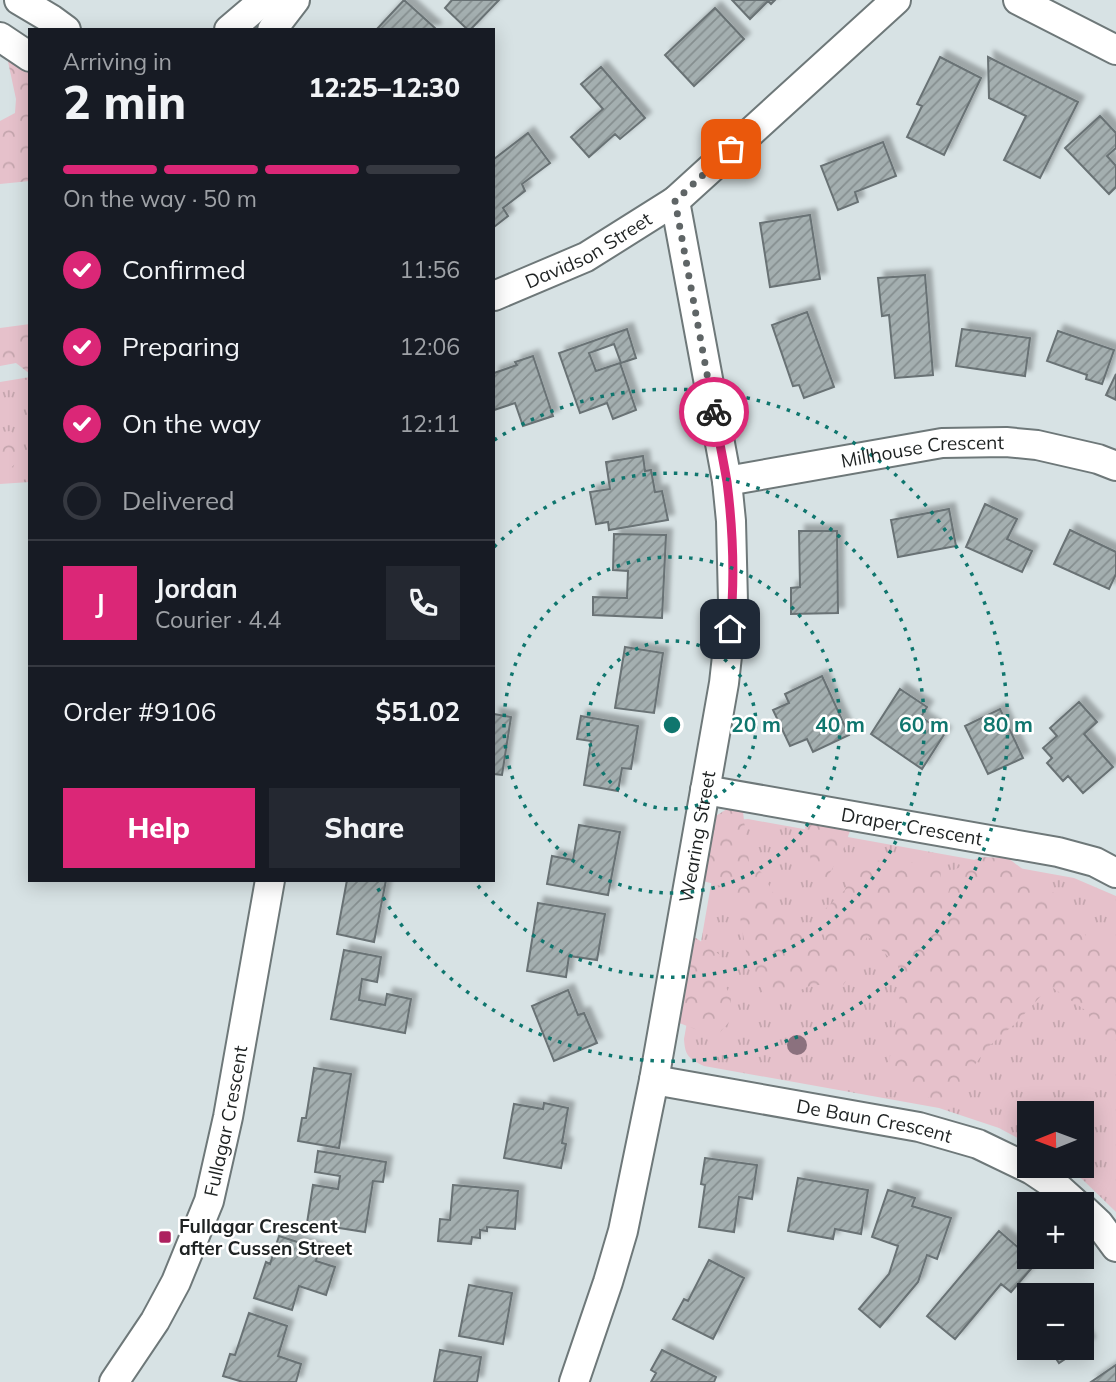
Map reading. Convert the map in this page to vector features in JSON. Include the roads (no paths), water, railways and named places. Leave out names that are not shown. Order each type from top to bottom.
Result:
[{"type":"street","points":[[19,0],[63,28]]},
{"type":"street","points":[[231,28],[264,0]]},
{"type":"street","points":[[274,28],[295,0]]},
{"type":"street","name":"Davidson Street","points":[[495,296],[586,257],[675,201],[896,0]]},
{"type":"street","points":[[1018,0],[1116,50]]},
{"type":"street","points":[[0,37],[28,56]]},
{"type":"street","name":"Wearing Street","points":[[574,1382],[623,1230],[654,1080],[724,683],[733,602],[727,481],[675,201]]},
{"type":"street","name":"Millhouse Crescent","points":[[727,481],[942,443],[1006,442],[1037,445],[1098,459],[1116,466]]},
{"type":"street","name":"Draper Crescent","points":[[705,790],[1058,852],[1095,862],[1116,873]]},
{"type":"street","name":"Fullagar Crescent","points":[[114,1382],[155,1321],[176,1282],[209,1201],[228,1117],[270,882]]},
{"type":"street","name":"De Baun Crescent","points":[[654,1080],[919,1127],[978,1144],[1032,1170],[1063,1192]]},
{"type":"street","points":[[1094,1220],[1116,1247]]},
{"type":"place","name":"Fullagar Crescent after Cussen Street","points":[[165,1237]]}]
